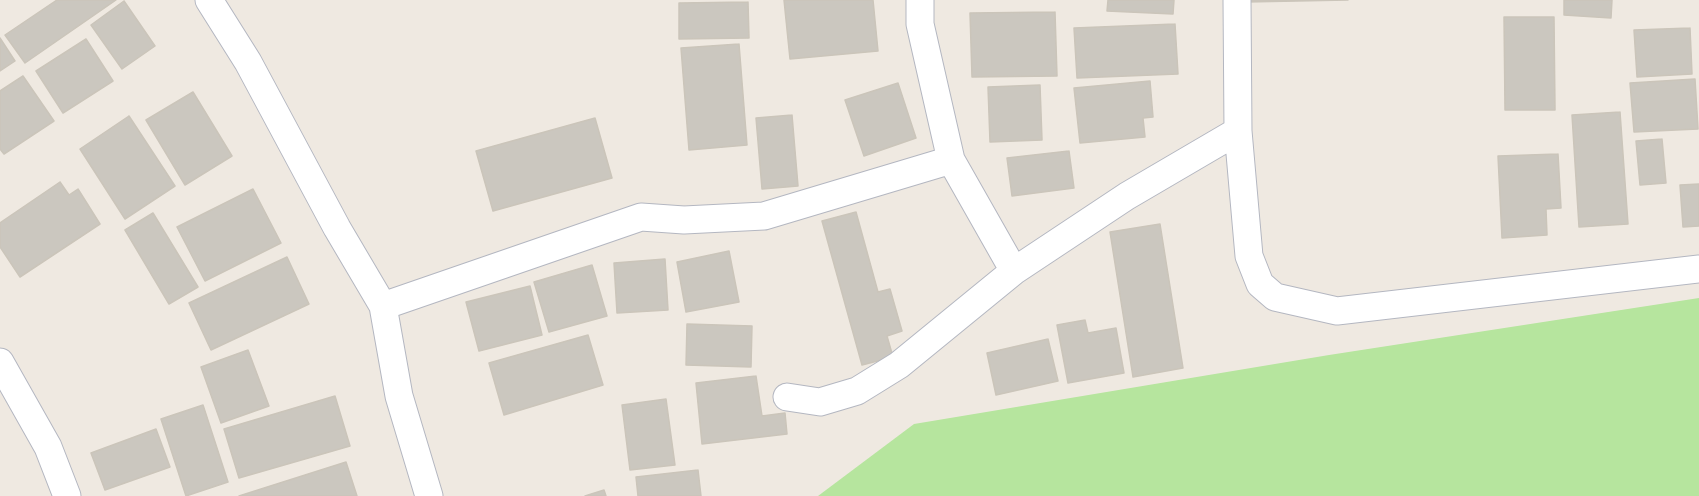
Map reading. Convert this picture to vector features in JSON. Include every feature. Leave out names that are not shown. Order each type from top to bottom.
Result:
[{"type":"street","points":[[209,0],[248,62],[337,228],[382,306],[399,396],[429,496]]},
{"type":"street","points":[[920,0],[920,24],[951,160],[1014,272]]},
{"type":"street","points":[[1237,0],[1238,131],[1249,256],[1260,284],[1275,297],[1337,311],[1699,269]]},
{"type":"street","points":[[787,397],[820,402],[857,391],[899,365],[1014,272],[1127,196],[1238,131]]},
{"type":"street","points":[[382,306],[641,217],[684,220],[764,216],[951,160]]},
{"type":"street","points":[[0,362],[48,447],[67,496]]},
{"type":"green space","points":[[1699,298],[1699,496],[818,496],[914,424],[1329,355]]},
{"type":"building","points":[[57,0],[116,0],[25,63],[5,35]]},
{"type":"building","points":[[784,0],[873,0],[878,51],[790,59]]},
{"type":"building","points":[[1108,0],[1174,0],[1173,14],[1107,11]]},
{"type":"building","points":[[1246,0],[1348,0],[1246,2]]},
{"type":"building","points":[[1564,0],[1612,0],[1611,18],[1564,15]]},
{"type":"building","points":[[124,1],[155,46],[122,69],[91,25]]},
{"type":"building","points":[[748,2],[749,38],[679,39],[679,3]]},
{"type":"building","points":[[1055,12],[1057,76],[972,77],[970,13]]},
{"type":"building","points":[[1504,17],[1554,17],[1555,110],[1505,110]]},
{"type":"building","points":[[1175,24],[1178,74],[1077,78],[1074,28]]},
{"type":"building","points":[[1690,28],[1692,74],[1637,77],[1634,30]]},
{"type":"building","points":[[0,38],[15,61],[0,71]]},
{"type":"building","points":[[86,39],[113,81],[63,113],[36,71]]},
{"type":"building","points":[[739,44],[747,145],[689,150],[681,48]]},
{"type":"building","points":[[23,76],[54,121],[4,154],[0,149],[0,91]]},
{"type":"building","points":[[1695,79],[1698,129],[1634,132],[1630,83]]},
{"type":"building","points":[[1150,81],[1153,117],[1143,118],[1145,137],[1080,143],[1074,88]]},
{"type":"building","points":[[898,83],[916,138],[864,156],[845,100]]},
{"type":"building","points":[[1040,85],[1042,140],[990,142],[988,87]]},
{"type":"building","points":[[193,92],[232,156],[185,185],[146,120]]},
{"type":"building","points":[[1620,112],[1628,224],[1579,227],[1572,115]]},
{"type":"building","points":[[792,115],[798,186],[762,189],[756,118]]},
{"type":"building","points":[[129,116],[175,186],[125,219],[80,149]]},
{"type":"building","points":[[595,118],[612,178],[493,211],[476,151]]},
{"type":"building","points":[[1662,139],[1666,183],[1640,185],[1636,141]]},
{"type":"building","points":[[1069,151],[1074,188],[1012,196],[1007,158]]},
{"type":"building","points":[[1558,154],[1561,208],[1546,209],[1547,235],[1502,238],[1498,156]]},
{"type":"building","points":[[60,182],[69,195],[78,189],[100,224],[20,277],[0,247],[0,223]]},
{"type":"building","points":[[1699,184],[1699,226],[1683,227],[1680,185]]},
{"type":"building","points":[[253,189],[281,243],[205,281],[177,227]]},
{"type":"building","points":[[856,212],[878,292],[890,289],[902,331],[887,336],[893,357],[862,365],[822,221]]},
{"type":"building","points":[[153,213],[198,287],[169,304],[125,230]]},
{"type":"building","points":[[1160,224],[1183,368],[1133,377],[1110,232]]},
{"type":"building","points":[[729,251],[739,302],[686,312],[677,262]]},
{"type":"building","points":[[287,257],[309,304],[211,350],[189,303]]},
{"type":"building","points":[[665,259],[668,310],[617,313],[614,263]]},
{"type":"building","points":[[592,265],[607,316],[549,332],[534,282]]},
{"type":"building","points":[[530,286],[542,335],[479,351],[466,302]]},
{"type":"building","points":[[1085,320],[1088,333],[1116,328],[1124,373],[1068,383],[1057,325]]},
{"type":"building","points":[[687,324],[752,326],[751,367],[686,365]]},
{"type":"building","points":[[588,335],[603,385],[504,415],[489,363]]},
{"type":"building","points":[[1048,339],[1058,381],[996,395],[987,353]]},
{"type":"building","points":[[248,350],[269,406],[221,423],[201,367]]},
{"type":"building","points":[[756,376],[762,416],[785,413],[787,434],[702,444],[696,383]]},
{"type":"building","points":[[335,396],[350,446],[239,478],[224,429]]},
{"type":"building","points":[[666,399],[675,465],[630,470],[622,405]]},
{"type":"building","points":[[203,405],[228,482],[186,496],[161,419]]},
{"type":"building","points":[[156,429],[170,467],[105,490],[91,453]]},
{"type":"building","points":[[346,462],[357,496],[239,496]]},
{"type":"building","points":[[698,470],[701,496],[638,496],[636,477]]},
{"type":"building","points":[[604,490],[606,496],[585,496]]}]
